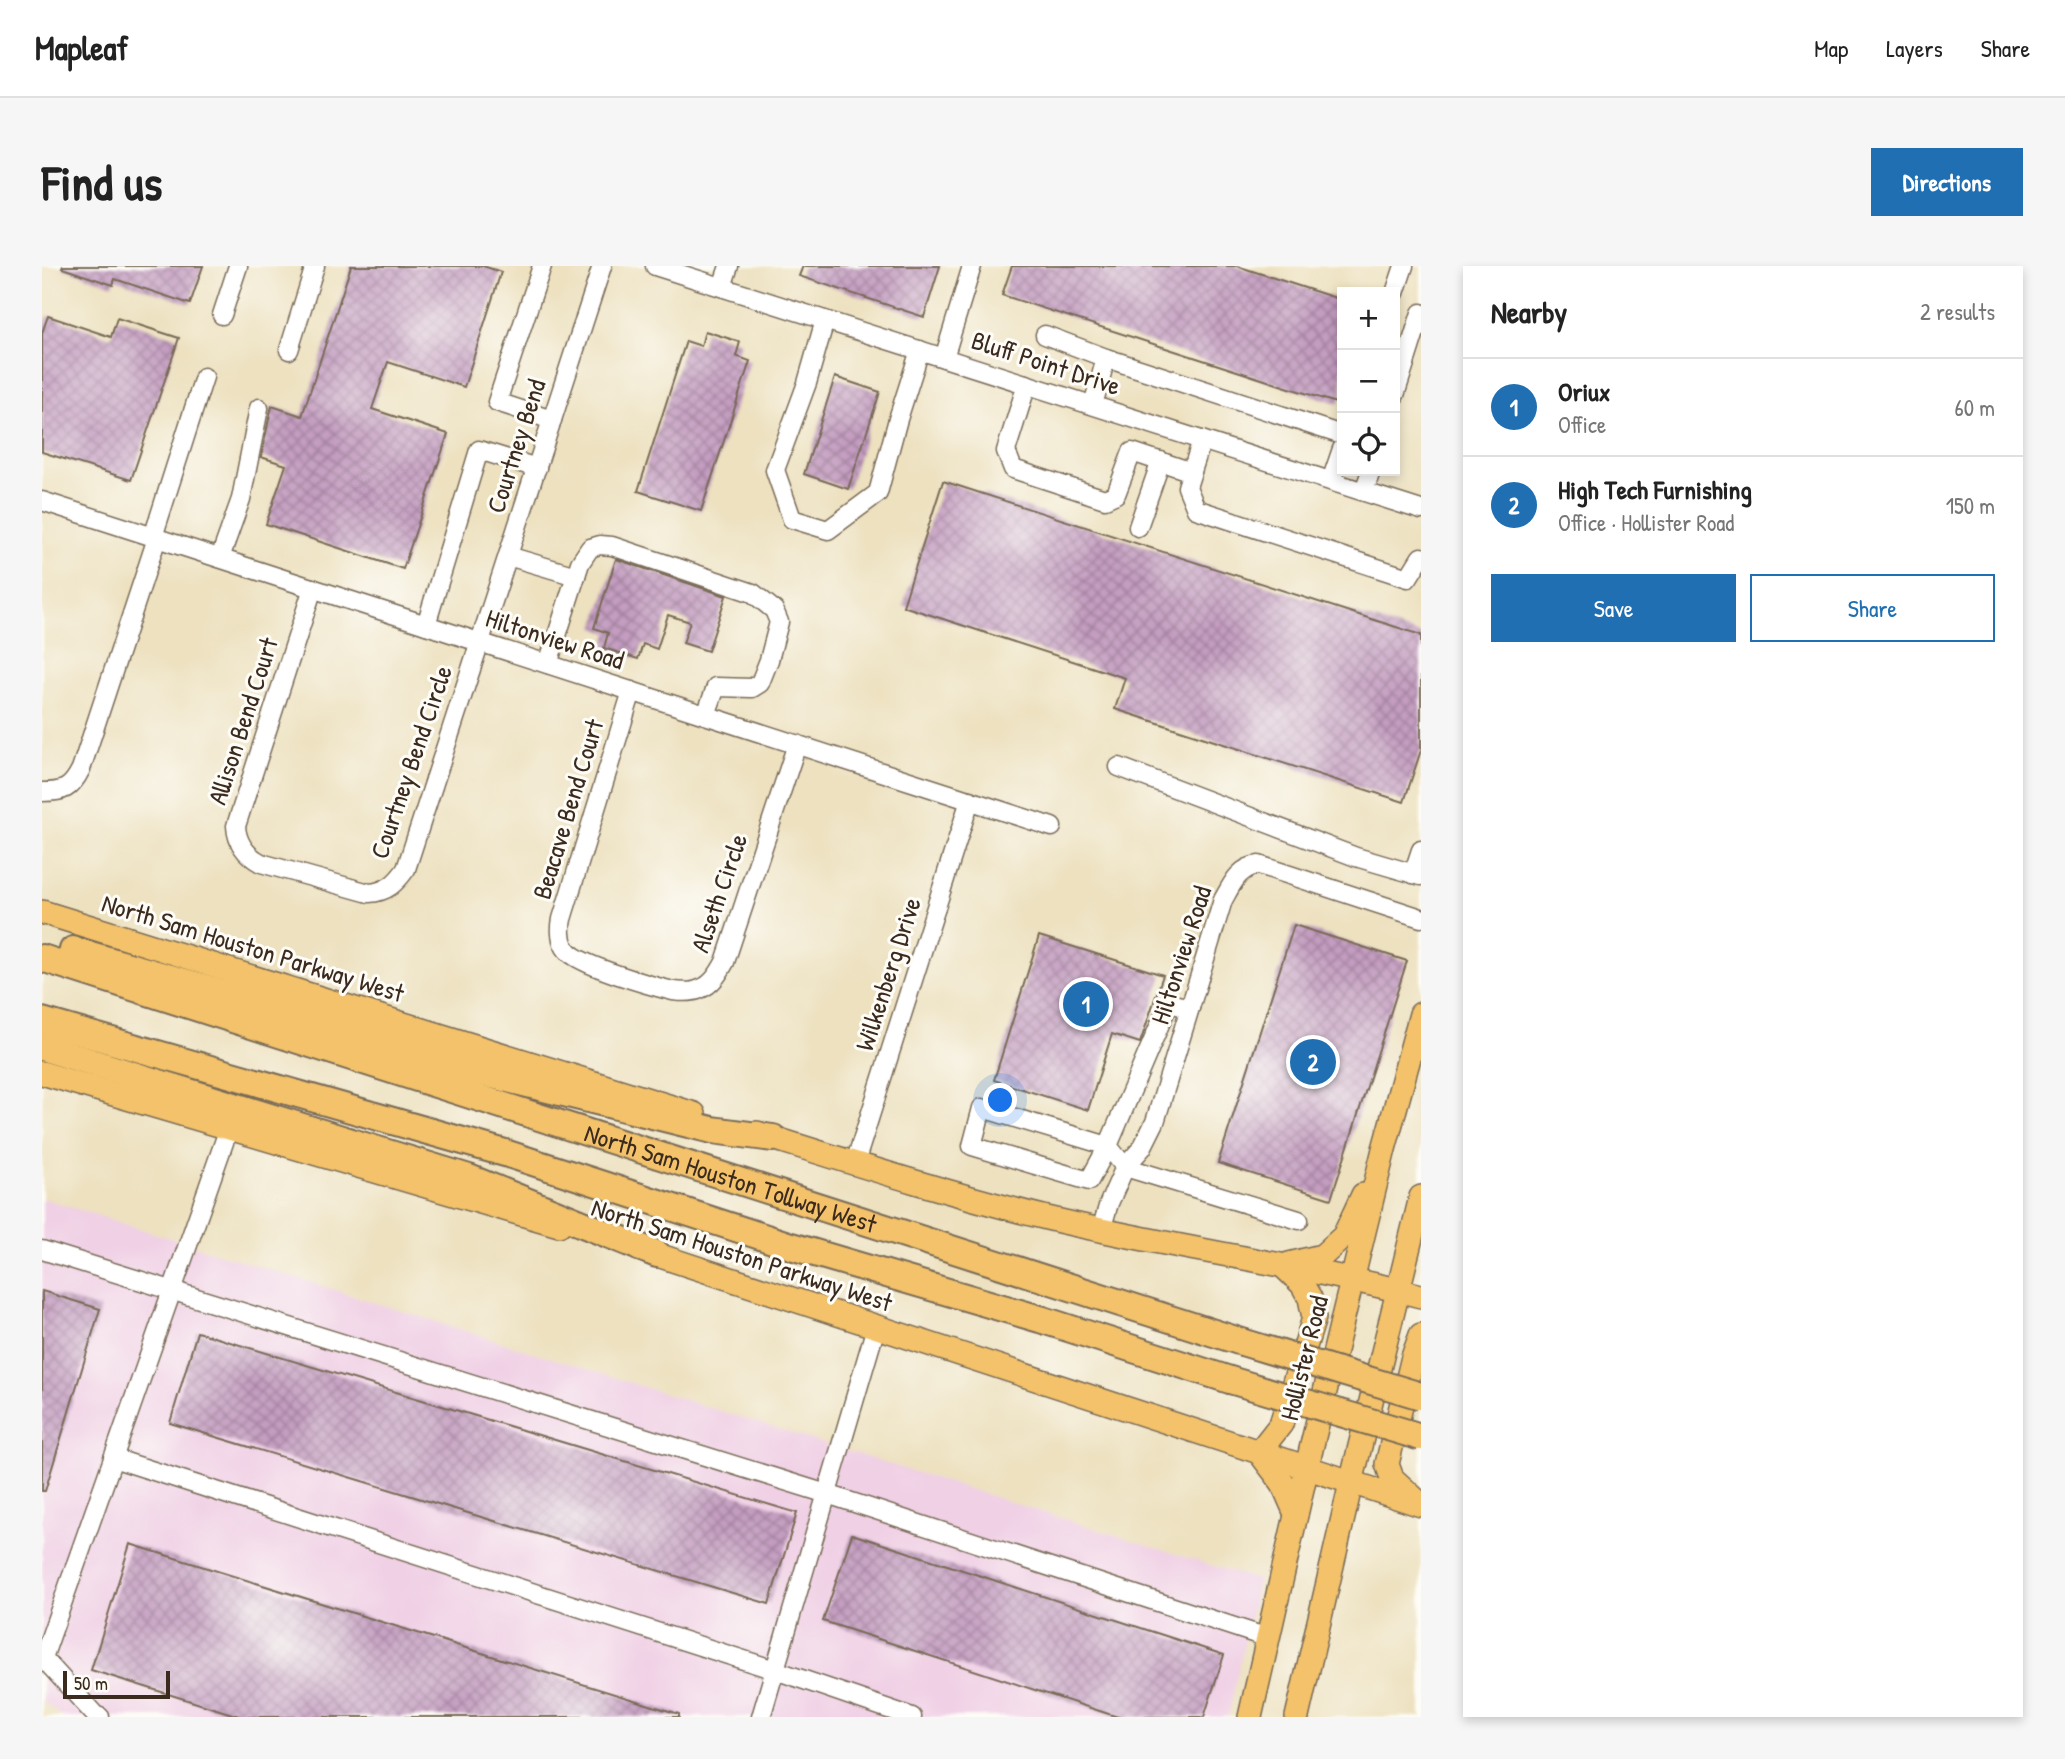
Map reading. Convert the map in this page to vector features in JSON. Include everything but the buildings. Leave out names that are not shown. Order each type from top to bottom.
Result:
[{"type":"highway","points":[[42,941],[275,1008],[484,1073],[700,1127],[773,1138]]},
{"type":"highway","name":"North Sam Houston Tollway West","points":[[42,958],[1242,1342],[1421,1396]]},
{"type":"highway","name":"North Sam Houston Tollway West","points":[[42,1021],[505,1153],[791,1246],[1040,1319],[1421,1437]]},
{"type":"highway","points":[[42,1047],[469,1178],[657,1254]]},
{"type":"highway","points":[[1319,1364],[1421,1384]]},
{"type":"main road","name":"North Sam Houston Parkway West","points":[[42,912],[966,1197],[1101,1230],[1421,1296]]},
{"type":"main road","name":"Hollister Road","points":[[1250,1717],[1306,1468],[1409,1051],[1421,1014]]},
{"type":"main road","name":"North Sam Houston Parkway West","points":[[42,1073],[657,1254],[1421,1505]]},
{"type":"main road","points":[[1283,1266],[1322,1256],[1344,1236],[1359,1200],[1377,1178]]},
{"type":"main road","points":[[1297,1717],[1421,1197]]},
{"type":"main road","points":[[1410,1242],[1421,1267]]},
{"type":"main road","points":[[1283,1266],[1302,1284],[1310,1298],[1314,1318],[1281,1424],[1259,1452],[1282,1482],[1296,1514]]},
{"type":"main road","points":[[1421,1335],[1413,1357],[1387,1464],[1392,1478],[1421,1505]]},
{"type":"street","points":[[222,315],[238,266]]},
{"type":"street","points":[[289,349],[315,266]]},
{"type":"street","points":[[542,266],[497,402],[552,420]]},
{"type":"street","name":"Courtney Bend","points":[[480,642],[602,266]]},
{"type":"street","name":"Bluff Point Drive","points":[[655,266],[1421,510]]},
{"type":"street","points":[[722,287],[729,266]]},
{"type":"street","points":[[944,358],[972,266]]},
{"type":"street","points":[[1397,287],[1404,266]]},
{"type":"street","points":[[1400,379],[1421,313]]},
{"type":"street","points":[[825,320],[807,383],[775,470],[792,519],[828,530],[878,493],[920,350]]},
{"type":"street","points":[[1045,335],[1106,358],[1337,433]]},
{"type":"street","points":[[1093,405],[1106,358]]},
{"type":"street","points":[[50,792],[74,784],[81,769],[204,377]]},
{"type":"street","points":[[1027,384],[1006,451],[1013,469],[1105,499],[1116,494],[1142,421]]},
{"type":"street","points":[[220,558],[241,499],[259,408]]},
{"type":"street","points":[[1202,440],[1186,487],[1196,509],[1408,578],[1421,557]]},
{"type":"street","points":[[426,625],[479,450],[537,468]]},
{"type":"street","points":[[1132,452],[1192,472]]},
{"type":"street","points":[[1138,527],[1161,461]]},
{"type":"street","points":[[1331,481],[1337,464]]},
{"type":"street","points":[[1364,491],[1369,476]]},
{"type":"street","name":"Hiltonview Road","points":[[42,501],[1052,827]]},
{"type":"street","points":[[548,664],[580,563],[590,548],[612,546],[753,593],[774,610],[779,622],[760,683],[752,688],[716,687],[706,715]]},
{"type":"street","points":[[508,556],[576,576]]},
{"type":"street","name":"Allison Bend Court","points":[[313,588],[236,827],[237,838],[250,857],[261,863],[369,893],[381,892]]},
{"type":"street","name":"Courtney Bend Circle","points":[[381,892],[396,883],[406,869],[480,642]]},
{"type":"street","name":"Beacave Bend Court","points":[[632,691],[560,930],[566,950],[585,964],[636,980]]},
{"type":"street","name":"Alseth Circle","points":[[636,980],[674,991],[688,992],[700,989],[719,974],[797,744]]},
{"type":"street","points":[[1119,767],[1356,857],[1417,875],[1421,850]]},
{"type":"street","name":"Wilkenberg Drive","points":[[855,1163],[970,800]]},
{"type":"street","name":"Hiltonview Road","points":[[1101,1230],[1109,1203],[1125,1167],[1142,1148],[1155,1122],[1223,900],[1234,880],[1248,866],[1259,865],[1421,918]]},
{"type":"street","points":[[1190,1008],[1169,1003],[1108,1146],[1089,1181],[972,1146],[982,1108],[1108,1146],[1125,1167],[1299,1220]]},
{"type":"street","points":[[100,1717],[96,1716],[43,1658],[229,1128]]},
{"type":"street","points":[[42,1250],[827,1494],[1268,1638]]},
{"type":"street","points":[[761,1717],[876,1327]]},
{"type":"street","points":[[113,1458],[775,1670],[912,1717]]},
{"type":"shaded area","points":[[42,1198],[1258,1580],[1228,1717],[62,1717],[42,1700]]},
{"type":"place","name":"Oriux","points":[[1086,1004]]},
{"type":"place","name":"High Tech Furnishing","points":[[1313,1062]]}]
